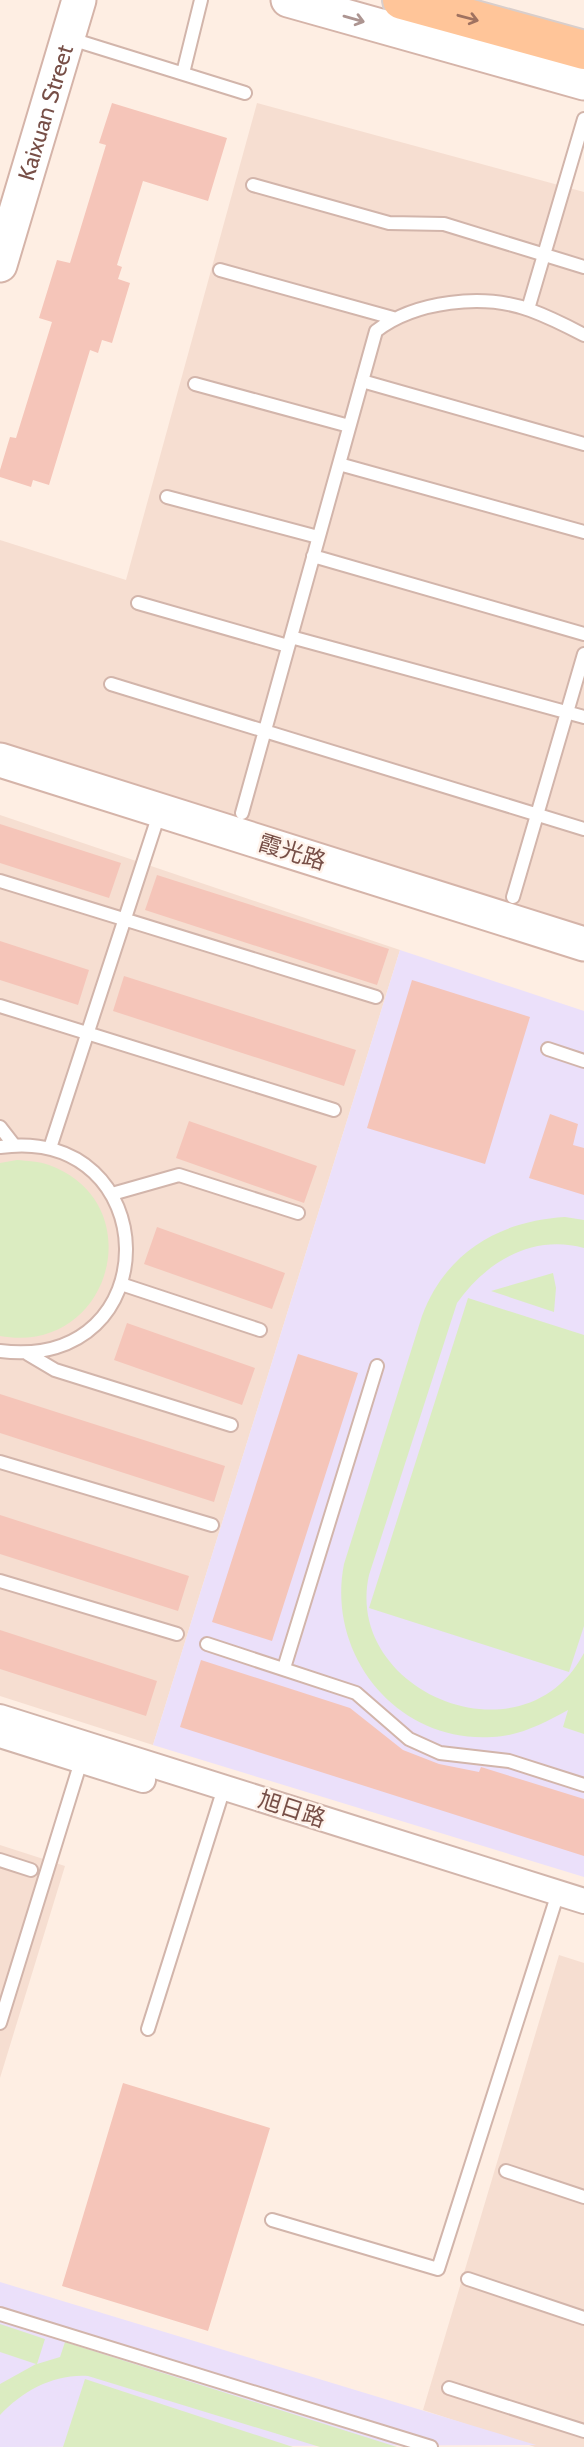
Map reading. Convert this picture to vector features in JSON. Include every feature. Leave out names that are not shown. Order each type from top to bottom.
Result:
[{"type":"main road","points":[[402,0],[584,50]]},
{"type":"main road","points":[[498,0],[584,25]]},
{"type":"street","name":"Kaixuan Street","points":[[0,194],[58,0]]},
{"type":"street","name":"Kaixuan Street","points":[[0,265],[79,0]]},
{"type":"street","points":[[288,0],[584,83]]},
{"type":"street","name":"霞光路","points":[[0,760],[158,817],[584,958]]},
{"type":"street","name":"霞光路","points":[[0,775],[158,817],[584,944]]},
{"type":"street","name":"旭日路","points":[[0,1717],[84,1752],[555,1900],[584,1918]]},
{"type":"street","name":"旭日路","points":[[0,1735],[84,1752]]},
{"type":"street","name":"旭日路","points":[[555,1900],[584,1901]]},
{"type":"lane","points":[[183,73],[201,0]]},
{"type":"lane","points":[[68,38],[245,93]]},
{"type":"lane","points":[[528,309],[584,118]]},
{"type":"lane","points":[[253,185],[389,223],[444,224],[584,267]]},
{"type":"lane","points":[[220,270],[393,318]]},
{"type":"lane","points":[[242,813],[376,331],[393,318],[433,305],[478,302],[528,309],[584,335]]},
{"type":"lane","points":[[362,380],[584,444]]},
{"type":"lane","points":[[195,384],[349,426]]},
{"type":"lane","points":[[339,464],[584,532]]},
{"type":"lane","points":[[167,497],[318,537]]},
{"type":"lane","points":[[313,556],[584,634]]},
{"type":"lane","points":[[138,603],[584,717]]},
{"type":"lane","points":[[513,897],[584,654]]},
{"type":"lane","points":[[111,684],[584,829]]},
{"type":"lane","points":[[50,1148],[158,817]]},
{"type":"lane","points":[[0,881],[376,997]]},
{"type":"lane","points":[[0,1006],[334,1110]]},
{"type":"lane","points":[[548,1049],[584,1061]]},
{"type":"lane","points":[[0,1127],[14,1145]]},
{"type":"lane","points":[[0,1147],[14,1145],[50,1148],[89,1167],[112,1194],[126,1228],[127,1264],[116,1298],[94,1327],[64,1346],[29,1354],[0,1351]]},
{"type":"lane","points":[[112,1194],[179,1175],[298,1213]]},
{"type":"lane","points":[[121,1284],[260,1330]]},
{"type":"lane","points":[[29,1354],[55,1370],[231,1425]]},
{"type":"lane","points":[[284,1668],[377,1366]]},
{"type":"lane","points":[[0,1462],[212,1525]]},
{"type":"lane","points":[[0,1581],[177,1634]]},
{"type":"lane","points":[[207,1644],[356,1693],[392,1726],[423,1747],[454,1755],[509,1761],[584,1784]]},
{"type":"lane","points":[[0,2023],[84,1752]]},
{"type":"lane","points":[[148,2029],[221,1796]]},
{"type":"lane","points":[[0,1860],[31,1870]]},
{"type":"lane","points":[[272,2220],[438,2269],[555,1900]]},
{"type":"lane","points":[[506,2171],[584,2197]]},
{"type":"lane","points":[[468,2279],[584,2318]]},
{"type":"lane","points":[[0,2314],[431,2447]]},
{"type":"lane","points":[[449,2388],[584,2431]]},
{"type":"shaded area","points":[[257,103],[584,192],[584,926],[0,743],[0,540],[126,580]]},
{"type":"shaded area","points":[[0,815],[400,950],[153,1745],[0,1696]]},
{"type":"shaded area","points":[[400,950],[584,1011],[584,1877],[153,1745]]},
{"type":"shaded area","points":[[0,1845],[65,1866],[0,2078]]},
{"type":"shaded area","points":[[559,1955],[584,1963],[584,2447],[535,2447],[423,2410]]},
{"type":"shaded area","points":[[0,2282],[536,2445],[0,2447]]},
{"type":"green space","points":[[17,1160],[49,1165],[81,1184],[101,1211],[108,1241],[105,1272],[92,1301],[69,1323],[38,1336],[0,1336],[0,1163]]},
{"type":"green space","points":[[565,1217],[584,1220],[584,1248],[546,1245],[512,1255],[482,1275],[457,1303],[369,1575],[368,1617],[383,1653],[410,1681],[444,1701],[483,1709],[521,1705],[556,1687],[584,1653],[584,1734],[563,1727],[568,1710],[541,1724],[512,1734],[492,1737],[458,1735],[426,1725],[399,1709],[376,1687],[358,1660],[346,1630],[341,1598],[344,1564],[422,1316],[432,1294],[460,1258],[497,1233],[518,1225]]},
{"type":"green space","points":[[553,1273],[556,1288],[554,1312],[491,1291]]},
{"type":"green space","points":[[468,1298],[584,1335],[584,1626],[569,1672],[369,1608]]},
{"type":"green space","points":[[0,2324],[45,2339],[37,2364],[60,2357],[65,2342],[397,2447],[320,2447],[88,2376],[51,2381],[19,2398],[0,2415],[0,2384],[36,2364],[0,2352]]},
{"type":"green space","points":[[85,2379],[293,2447],[63,2447]]},
{"type":"building","points":[[112,103],[227,138],[208,201],[143,181],[117,265],[122,267],[118,279],[130,283],[112,343],[102,340],[98,353],[90,350],[49,485],[33,480],[31,487],[0,477],[0,470],[10,437],[16,438],[52,322],[39,318],[57,260],[70,263],[106,145],[99,143]]},
{"type":"building","points":[[0,824],[121,863],[109,898],[0,863]]},
{"type":"building","points":[[157,875],[389,949],[377,985],[145,910]]},
{"type":"building","points":[[0,941],[89,970],[78,1005],[0,980]]},
{"type":"building","points":[[124,976],[356,1050],[344,1086],[113,1011]]},
{"type":"building","points":[[412,980],[530,1017],[485,1164],[367,1128]]},
{"type":"building","points":[[550,1114],[578,1124],[573,1145],[584,1148],[584,1195],[529,1178]]},
{"type":"building","points":[[189,1121],[317,1166],[304,1203],[176,1158]]},
{"type":"building","points":[[157,1227],[285,1273],[272,1309],[144,1264]]},
{"type":"building","points":[[127,1323],[255,1368],[242,1405],[114,1360]]},
{"type":"building","points":[[298,1354],[358,1373],[272,1641],[212,1622]]},
{"type":"building","points":[[0,1394],[225,1466],[214,1502],[0,1433]]},
{"type":"building","points":[[0,1515],[189,1576],[178,1611],[0,1554]]},
{"type":"building","points":[[0,1630],[157,1681],[146,1716],[0,1669]]},
{"type":"building","points":[[201,1660],[350,1708],[403,1750],[439,1764],[479,1772],[481,1767],[584,1799],[584,1856],[180,1727]]},
{"type":"building","points":[[123,2083],[270,2128],[208,2331],[62,2286]]}]
